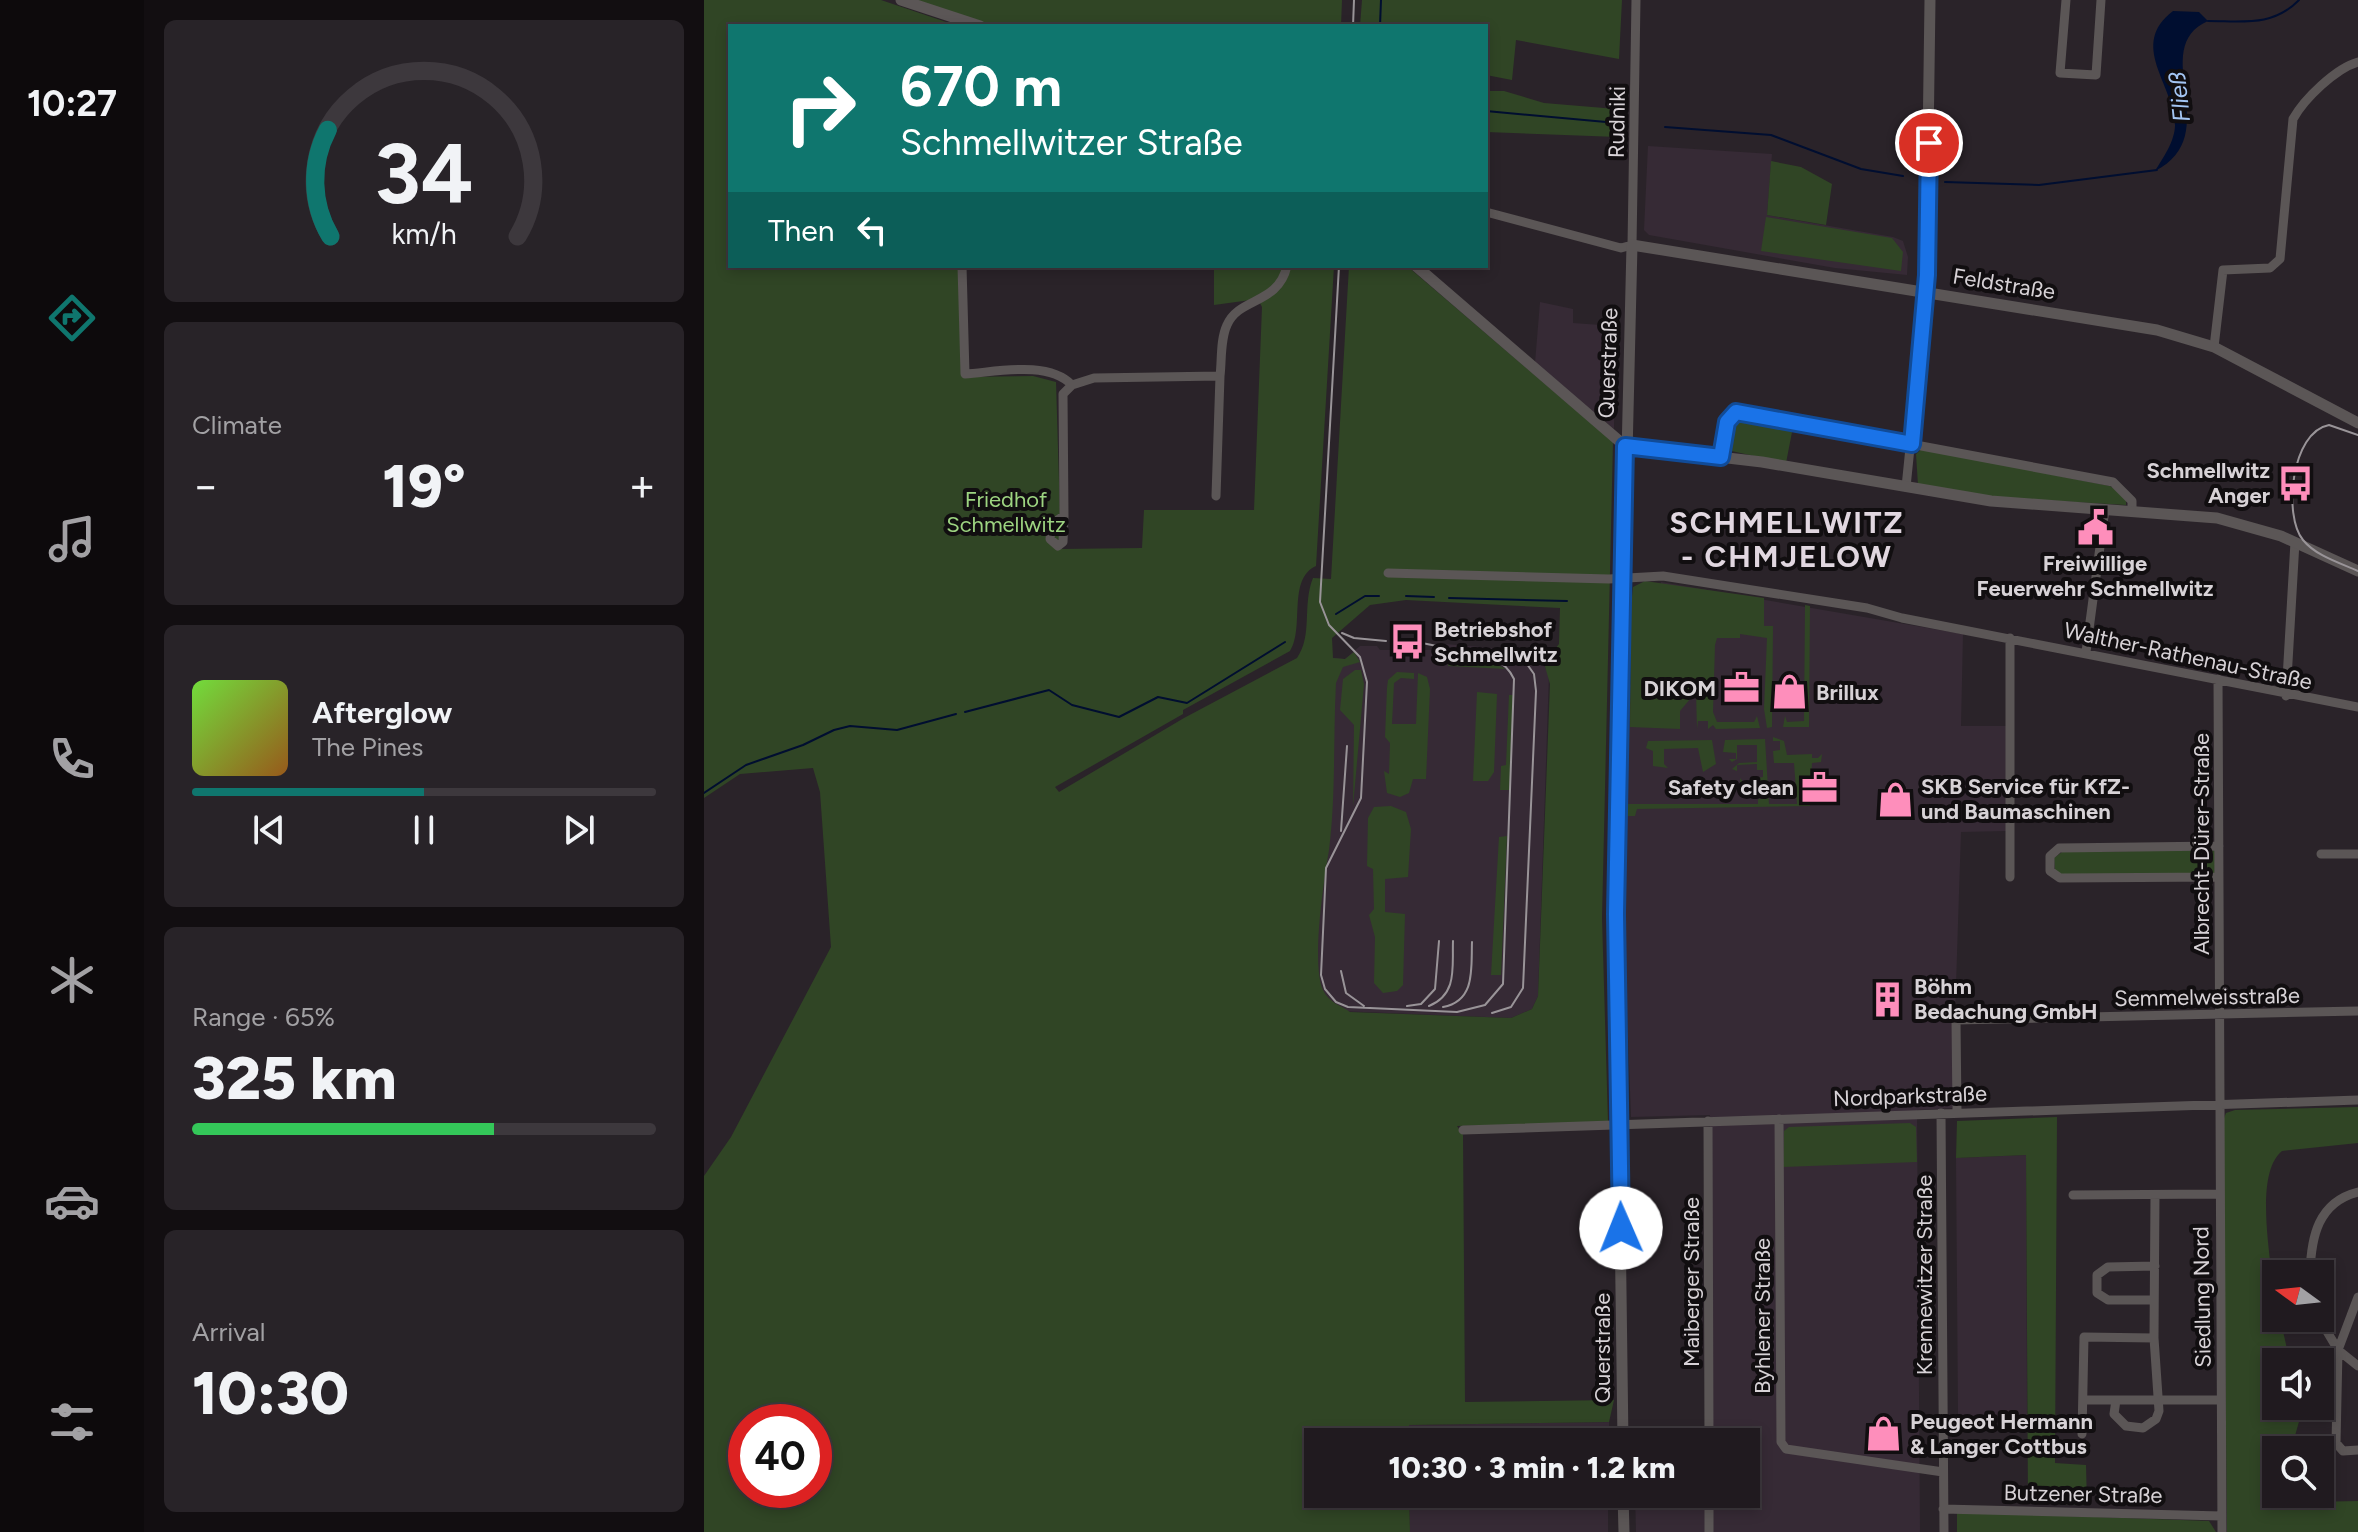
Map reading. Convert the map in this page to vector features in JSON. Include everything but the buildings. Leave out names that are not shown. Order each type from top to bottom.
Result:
[{"type":"street","points":[[901,0],[974,24]]},
{"type":"street","name":"Rudniki","points":[[1632,245],[1636,0]]},
{"type":"street","points":[[1906,487],[1926,291],[1930,0]]},
{"type":"street","points":[[2066,0],[2060,73],[2096,75],[2101,0]]},
{"type":"street","points":[[2214,347],[2223,270],[2270,268],[2280,259],[2293,119],[2299,109],[2339,72],[2358,62]]},
{"type":"street","name":"Feldstraße","points":[[1488,213],[1621,248],[1632,245],[2131,325],[2214,347],[2358,423]]},
{"type":"street","name":"Querstraße","points":[[1623,1428],[1616,914],[1632,245]]},
{"type":"street","points":[[962,268],[965,374],[1031,371],[1062,374],[1072,385]]},
{"type":"street","points":[[1216,496],[1220,376],[1227,323],[1234,315],[1272,293],[1285,277],[1287,268]]},
{"type":"street","points":[[1418,268],[1625,446],[1721,457],[1991,501],[2217,518],[2295,542],[2358,571]]},
{"type":"street","points":[[1064,516],[1063,394],[1072,385],[1094,378],[1220,376]]},
{"type":"street","points":[[1721,457],[1727,422],[1736,412],[2113,482],[2132,501],[2132,510]]},
{"type":"street","points":[[2086,652],[2105,509]]},
{"type":"street","points":[[2286,696],[2295,542]]},
{"type":"street","name":"Walther-Rathenau-Straße","points":[[1388,573],[1622,578],[1663,576],[1804,598],[2086,652],[2286,696],[2358,707]]},
{"type":"street","points":[[2010,638],[2010,877]]},
{"type":"street","name":"Albrecht-Dürer-Straße","points":[[2218,679],[2219,1104]]},
{"type":"street","points":[[2219,846],[2059,848],[2050,856],[2050,871],[2060,878],[2219,877]]},
{"type":"street","points":[[2321,854],[2358,854]]},
{"type":"street","name":"Semmelweisstraße","points":[[1957,1112],[1956,1020],[2358,1011]]},
{"type":"street","name":"Nordparkstraße","points":[[1463,1130],[2358,1100]]},
{"type":"street","name":"Siedlung Nord","points":[[2219,1104],[2222,1532]]},
{"type":"street","name":"Krennewitzer Straße","points":[[1941,1113],[1944,1532]]},
{"type":"street","name":"Byhlener Straße","points":[[1779,1119],[1781,1442],[1786,1449],[1943,1472]]},
{"type":"street","name":"Maiberger Straße","points":[[1708,1121],[1709,1428]]},
{"type":"street","points":[[2311,1260],[2322,1215],[2340,1198],[2358,1192]]},
{"type":"street","name":"Siedlung Nord","points":[[2073,1195],[2218,1194]]},
{"type":"street","name":"Siedlung Nord","points":[[2155,1195],[2156,1400]]},
{"type":"street","points":[[2154,1300],[2108,1300],[2097,1293],[2096,1285],[2097,1275],[2108,1267],[2155,1266]]},
{"type":"street","points":[[2358,1297],[2338,1350],[2336,1443],[2343,1451],[2358,1450]]},
{"type":"street","points":[[2327,1332],[2338,1350],[2358,1366]]},
{"type":"street","points":[[2082,1434],[2084,1337],[2154,1338]]},
{"type":"street","name":"Siedlung Nord","points":[[2083,1400],[2221,1400]]},
{"type":"street","points":[[2116,1400],[2114,1414],[2126,1426],[2134,1428],[2143,1428],[2156,1419],[2159,1411],[2156,1400]]},
{"type":"street","points":[[1623,1508],[1624,1532]]},
{"type":"street","points":[[1709,1508],[1709,1532]]},
{"type":"street","name":"Butzener Straße","points":[[1943,1509],[2222,1516]]},
{"type":"shaded area","points":[[1648,146],[1772,154],[1767,215],[1903,241],[1908,257],[1907,275],[1835,268],[1649,235],[1644,230]]},
{"type":"shaded area","points":[[1540,302],[1573,309],[1573,323],[1615,326],[1614,429],[1535,363]]},
{"type":"shaded area","points":[[1661,582],[1963,634],[1961,726],[2008,726],[2007,831],[1961,832],[1952,1108],[1917,1110],[1920,1532],[1712,1532],[1712,1508],[1760,1508],[1760,1428],[1711,1428],[1710,1115],[1631,1117],[1624,929],[1629,689]]},
{"type":"shaded area","points":[[1445,644],[1528,651],[1540,658],[1549,674],[1538,996],[1532,1009],[1511,1018],[1339,1011],[1313,985],[1333,658],[1345,659],[1360,646],[1377,646],[1380,650],[1441,650]]},
{"type":"shaded area","points":[[2026,1155],[2027,1417],[1958,1416],[1956,1158]]},
{"type":"shaded area","points":[[1609,1422],[1609,1428],[1409,1428],[1409,1425]]},
{"type":"shaded area","points":[[1409,1508],[1608,1508],[1608,1532],[1410,1532]]},
{"type":"shaded area","points":[[1635,1508],[1707,1508],[1707,1532],[1636,1532]]},
{"type":"green space","name":"Friedhof Schmellwitz","points":[[704,0],[881,0],[952,24],[728,24],[728,268],[959,268],[962,377],[1033,376],[1056,382],[1061,549],[1142,548],[1144,510],[1254,510],[1262,307],[1258,299],[1214,305],[1214,268],[1334,268],[1316,566],[1307,572],[1302,582],[1290,651],[1183,710],[1183,714],[1055,787],[1059,792],[1184,718],[1297,658],[1302,649],[1313,578],[1331,579],[1349,268],[1409,268],[1613,442],[1602,918],[1608,1122],[1457,1126],[1463,1135],[1465,1402],[1614,1400],[1609,1422],[1304,1428],[1304,1508],[1409,1508],[1410,1532],[704,1532],[704,1176],[731,1137],[831,947],[820,792],[813,768],[740,774],[704,798]],"holes":[[[1406,600],[1560,608],[1559,644],[1544,663],[1550,684],[1538,996],[1532,1009],[1511,1018],[1350,1012],[1336,1004],[1323,990],[1318,961],[1333,809],[1336,683],[1343,667],[1360,662],[1354,652],[1345,659],[1333,658],[1332,638],[1370,605]]]},
{"type":"green space","points":[[916,0],[1342,0],[1341,24],[988,24]]},
{"type":"green space","points":[[1362,0],[1622,0],[1619,59],[1516,40],[1512,80],[1488,75],[1488,24],[1360,24]]},
{"type":"green space","points":[[1488,91],[1504,91],[1544,103],[1616,109],[1621,128],[1618,137],[1488,132]]},
{"type":"green space","points":[[1771,161],[1801,167],[1832,184],[1826,225],[1767,215]]},
{"type":"green space","points":[[1766,217],[1892,238],[1903,252],[1901,271],[1761,251]]},
{"type":"green space","points":[[1741,417],[1793,427],[1786,463],[1727,450],[1732,424]]},
{"type":"green space","points":[[1922,449],[2110,486],[2126,497],[2126,505],[1990,497],[1918,485],[1916,454]]},
{"type":"green space","points":[[1645,581],[1764,598],[1764,626],[1773,626],[1772,727],[1767,728],[1764,709],[1767,638],[1740,634],[1740,638],[1717,638],[1713,712],[1717,722],[1754,722],[1757,716],[1760,728],[1716,729],[1713,725],[1708,729],[1708,721],[1698,721],[1697,729],[1696,692],[1680,711],[1680,729],[1630,727],[1631,606],[1633,587]]},
{"type":"green space","points":[[1805,605],[1810,606],[1809,727],[1783,727],[1785,716],[1787,722],[1804,721]]},
{"type":"green space","points":[[1448,651],[1480,656],[1506,669],[1448,666]]},
{"type":"green space","points":[[1355,670],[1361,670],[1364,684],[1353,807],[1354,725],[1340,710],[1343,679]]},
{"type":"green space","points":[[1397,672],[1414,673],[1414,679],[1401,678],[1394,683],[1392,724],[1416,724],[1418,673],[1427,677],[1430,689],[1426,779],[1413,779],[1409,793],[1400,797],[1387,793],[1384,771],[1389,774],[1390,743],[1385,737],[1388,680]]},
{"type":"green space","points":[[1477,692],[1497,694],[1494,772],[1488,781],[1473,781]]},
{"type":"green space","points":[[1509,695],[1513,695],[1510,790],[1500,790],[1501,766],[1506,765]]},
{"type":"green space","points":[[1773,737],[1784,741],[1787,755],[1812,754],[1812,758],[1818,758],[1822,754],[1821,762],[1812,763],[1810,806],[1637,809],[1635,816],[1625,816],[1626,804],[1758,804],[1758,799],[1763,799],[1763,792],[1758,792],[1757,786],[1744,786],[1741,792],[1740,778],[1744,783],[1757,783],[1757,778],[1763,777],[1763,770],[1757,770],[1757,764],[1737,765],[1737,771],[1732,769],[1739,763],[1757,762],[1757,745],[1737,745],[1737,759],[1732,762],[1729,759],[1736,759],[1736,753],[1723,752],[1725,740],[1765,739],[1769,804],[1797,804],[1794,763],[1774,763],[1773,751],[1780,750],[1780,741],[1773,741]]},
{"type":"green space","points":[[1712,740],[1716,764],[1703,772],[1698,748],[1664,749],[1664,764],[1668,768],[1653,766],[1653,751],[1646,748],[1648,741]]},
{"type":"green space","points":[[1391,806],[1406,812],[1411,829],[1408,877],[1385,879],[1385,912],[1405,914],[1403,985],[1397,991],[1383,993],[1374,983],[1375,937],[1369,915],[1374,909],[1373,869],[1367,866],[1368,818],[1374,807]]},
{"type":"green space","points":[[1507,836],[1501,975],[1491,975],[1499,837]]},
{"type":"green space","points":[[2216,850],[2216,875],[2063,876],[2055,870],[2054,858],[2062,852]]},
{"type":"green space","points":[[2358,1107],[2358,1143],[2282,1151],[2273,1164],[2268,1183],[2266,1205],[2270,1260],[2262,1260],[2262,1332],[2283,1332],[2287,1348],[2262,1348],[2262,1420],[2299,1420],[2295,1436],[2262,1436],[2262,1508],[2334,1508],[2334,1502],[2358,1501],[2358,1532],[2227,1532],[2223,1121],[2226,1113],[2235,1110]]},
{"type":"green space","points":[[2057,1117],[2055,1463],[2086,1465],[2087,1505],[2028,1503],[2026,1155],[1956,1158],[1957,1121]]},
{"type":"green space","points":[[1910,1123],[1916,1127],[1917,1162],[1783,1167],[1784,1131],[1789,1127]]},
{"type":"green space","points":[[1957,1512],[2209,1521],[2216,1532],[1957,1532]]},
{"type":"water","points":[[2173,11],[2199,12],[2208,21],[2191,34],[2184,51],[2185,136],[2175,155],[2155,171],[2171,143],[2175,125],[2157,65],[2154,37],[2160,24]]},
{"type":"waterway","name":"Fließ","points":[[1380,24],[1381,0]]},
{"type":"waterway","name":"Fließ","points":[[2208,21],[2268,19],[2289,9],[2299,0]]},
{"type":"waterway","name":"Fließ","points":[[1488,111],[1606,122]]},
{"type":"waterway","name":"Fließ","points":[[1665,127],[1771,135],[1861,169],[1903,176]]},
{"type":"waterway","name":"Fließ","points":[[1945,182],[2039,185],[2157,170]]},
{"type":"waterway","points":[[1336,614],[1365,596],[1379,596]]},
{"type":"waterway","points":[[1406,596],[1434,597]]},
{"type":"waterway","points":[[1449,598],[1567,601]]},
{"type":"waterway","points":[[965,712],[1049,690],[1072,705],[1119,717],[1158,697],[1187,703],[1285,642]]},
{"type":"waterway","points":[[704,793],[746,765],[803,745],[834,730],[850,726],[897,730],[956,714]]},
{"type":"tram line","points":[[1353,24],[1354,0]]},
{"type":"tram line","points":[[1339,268],[1320,602],[1329,625],[1360,657],[1367,682],[1361,798],[1326,868],[1321,975],[1325,989],[1336,1002],[1348,1007],[1457,1012],[1485,1005],[1503,984],[1514,679],[1503,664],[1488,657],[1408,642]]},
{"type":"tram line","points":[[2358,435],[2329,425],[2316,431],[2299,458],[2292,495],[2297,528],[2308,546],[2358,571]]},
{"type":"tram line","points":[[1342,633],[1354,638],[1386,641]]},
{"type":"tram line","points":[[1486,652],[1522,657],[1534,674],[1536,691],[1523,988],[1511,1007],[1492,1013]]},
{"type":"tram line","points":[[1341,831],[1347,746]]},
{"type":"tram line","points":[[1407,1006],[1421,1004],[1435,989],[1439,941]]},
{"type":"tram line","points":[[1429,1006],[1445,994],[1452,979],[1453,941]]},
{"type":"tram line","points":[[1443,1007],[1454,1004],[1466,991],[1470,982],[1472,942]]},
{"type":"tram line","points":[[1341,971],[1346,993],[1364,1006]]},
{"type":"place","name":"Schmellwitz Anger","points":[[2296,483]]},
{"type":"place","name":"Freiwillige Feuerwehr Schmellwitz","points":[[2095,527]]},
{"type":"place","name":"Betriebshof Schmellwitz","points":[[1408,642]]},
{"type":"place","name":"DIKOM","points":[[1742,688]]},
{"type":"place","name":"Brillux","points":[[1790,692]]},
{"type":"place","name":"Safety clean","points":[[1820,787]]},
{"type":"place","name":"SKB Service für KfZ- und Baumaschinen","points":[[1895,799]]},
{"type":"place","name":"Böhm Bedachung GmbH","points":[[1888,999]]},
{"type":"place","name":"Peugeot Hermann & Langer Cottbus","points":[[1884,1434]]},
{"type":"district","name":"SCHMELLWITZ - CHMJELOW","points":[[1787,539]]},
{"type":"route","points":[[1621,1228],[1616,914],[1625,446],[1721,457],[1727,422],[1730,415],[1736,412],[1912,444],[1911,418],[1926,300],[1929,143]]}]
